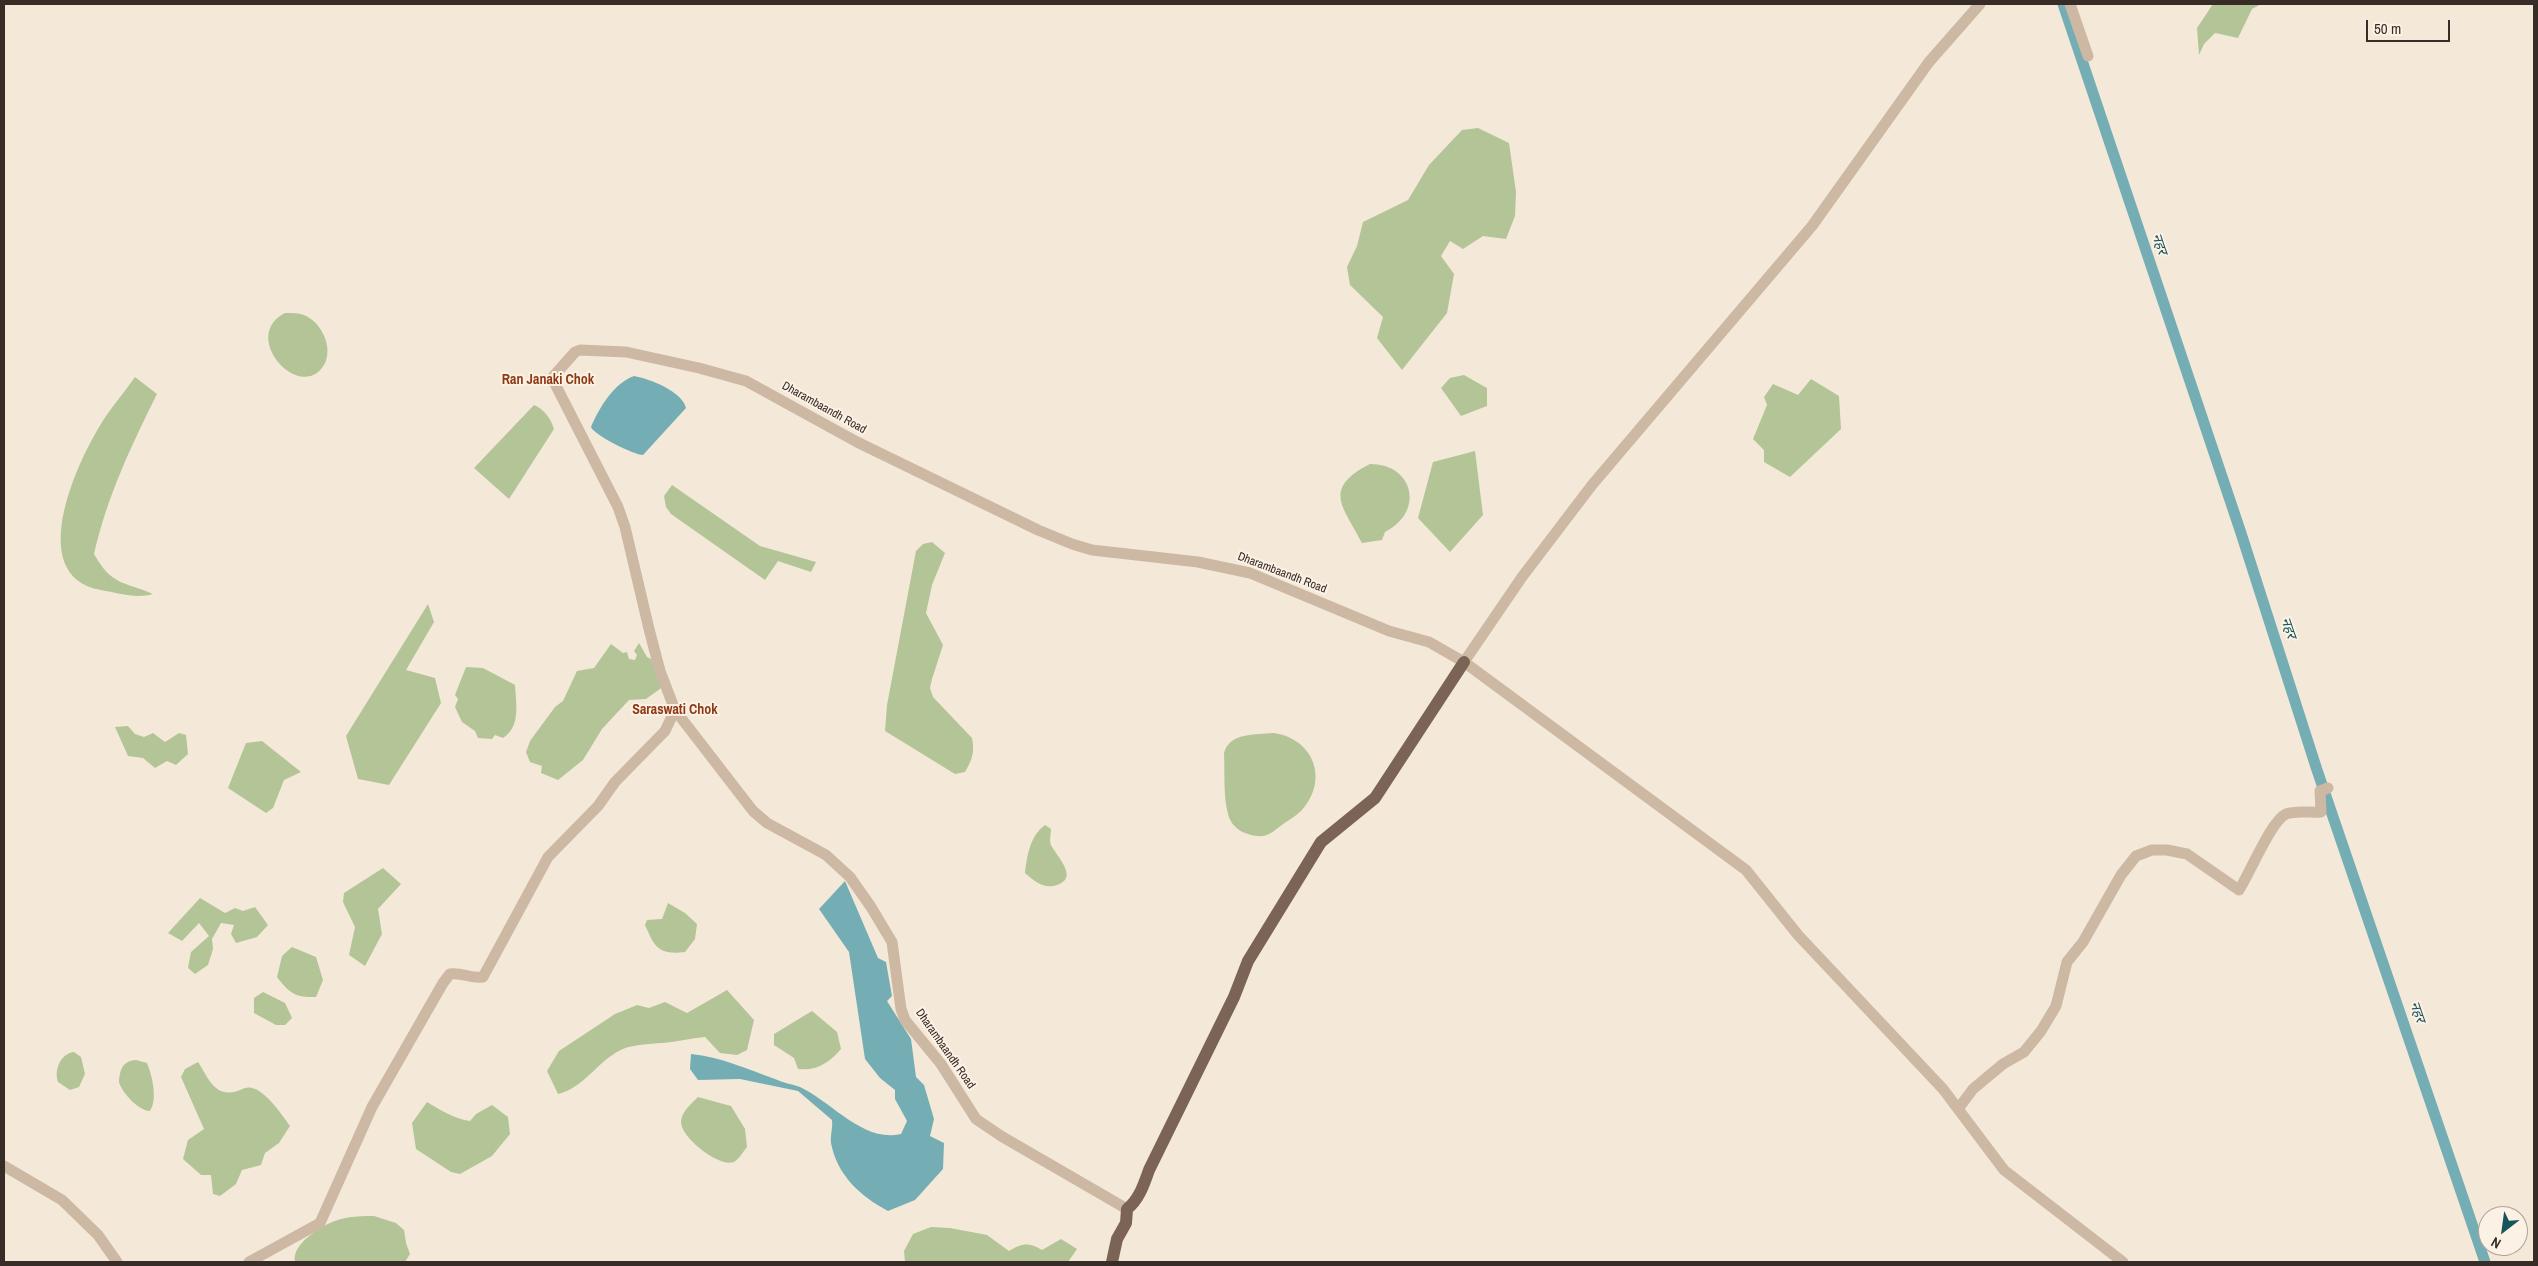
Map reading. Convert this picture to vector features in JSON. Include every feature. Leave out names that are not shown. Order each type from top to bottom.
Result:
[{"type":"main road","points":[[1112,1262],[1117,1239],[1126,1223],[1127,1209],[1133,1204],[1142,1187],[1234,997],[1248,961],[1321,842],[1375,798],[1464,662]]},
{"type":"street","points":[[1980,4],[1929,62],[1812,226],[1592,485],[1522,576],[1464,662],[1746,870],[1798,935],[1943,1089],[2004,1170],[2123,1262]]},
{"type":"street","points":[[2070,4],[2088,56]]},
{"type":"street","name":"Dharambaandh Road","points":[[1127,1209],[1001,1136],[976,1119],[940,1064],[905,1020],[901,1009],[892,942],[855,885],[826,855],[767,823],[753,810],[675,710],[660,671],[625,527],[618,506],[552,378],[575,352],[580,350],[626,352],[699,368],[746,381],[857,442],[1038,530],[1072,544],[1092,550],[1198,562],[1250,573],[1389,631],[1429,642],[1464,662]]},
{"type":"street","points":[[248,1262],[320,1222],[372,1107],[443,982],[450,974],[461,973],[473,979],[482,977],[548,857],[598,806],[614,782],[665,731],[675,710]]},
{"type":"street","points":[[1958,1109],[1973,1089],[2003,1064],[2024,1052],[2041,1031],[2056,1006],[2067,962],[2083,942],[2121,875],[2136,856],[2152,850],[2167,850],[2187,854],[2239,890],[2252,870],[2272,827],[2285,814],[2321,812],[2324,789]]},
{"type":"street","points":[[4,1166],[62,1200],[98,1235],[116,1262]]},
{"type":"green space","points":[[2213,4],[2261,4],[2252,9],[2238,38],[2215,33],[2204,44],[2199,55],[2197,28]]},
{"type":"green space","points":[[1478,128],[1509,143],[1516,192],[1515,216],[1506,239],[1483,236],[1463,249],[1450,241],[1441,256],[1454,274],[1447,313],[1402,370],[1377,338],[1383,317],[1350,285],[1347,267],[1357,246],[1363,222],[1408,200],[1429,165],[1462,130]]},
{"type":"green space","points":[[285,313],[302,314],[310,318],[324,335],[327,356],[325,363],[315,374],[303,377],[290,372],[279,363],[271,351],[268,337],[272,324]]},
{"type":"green space","points":[[1464,375],[1487,388],[1487,406],[1461,416],[1441,388],[1450,378]]},
{"type":"green space","points":[[135,377],[157,394],[113,492],[94,554],[100,564],[113,577],[153,594],[140,596],[101,590],[77,580],[65,563],[61,539],[64,513],[72,485],[83,458],[106,416]]},
{"type":"green space","points":[[1811,379],[1839,396],[1841,429],[1790,477],[1764,462],[1764,450],[1753,439],[1767,405],[1764,397],[1773,384],[1798,395]]},
{"type":"green space","points":[[534,405],[547,415],[554,429],[509,499],[474,468]]},
{"type":"green space","points":[[1475,451],[1483,515],[1450,552],[1418,518],[1433,462]]},
{"type":"green space","points":[[1370,464],[1385,466],[1397,472],[1405,480],[1409,491],[1409,502],[1406,513],[1398,523],[1385,532],[1382,540],[1362,543],[1344,509],[1341,490],[1355,473]]},
{"type":"green space","points":[[672,485],[760,546],[816,562],[811,572],[778,561],[765,580],[671,514],[666,507],[664,496]]},
{"type":"green space","points":[[932,542],[945,553],[932,585],[926,613],[943,645],[930,688],[933,697],[972,738],[973,743],[972,756],[965,772],[955,774],[885,731],[887,705],[916,551],[923,544]]},
{"type":"green space","points":[[428,604],[434,622],[406,670],[435,678],[441,703],[389,785],[358,779],[346,736]]},
{"type":"green space","points":[[639,643],[647,657],[655,661],[664,686],[646,699],[629,700],[602,729],[583,760],[558,780],[541,773],[542,766],[530,762],[526,752],[530,741],[555,707],[563,701],[577,671],[594,668],[611,644],[623,653],[627,652],[629,659],[635,660],[637,655],[634,651]]},
{"type":"green space","points":[[466,667],[483,668],[515,685],[515,721],[513,728],[503,738],[495,735],[492,739],[478,738],[475,731],[462,722],[455,707],[458,699],[455,695]]},
{"type":"green space","points":[[128,726],[135,734],[144,737],[153,733],[165,742],[179,733],[186,735],[188,754],[176,765],[167,761],[155,768],[143,758],[128,756],[115,727]]},
{"type":"green space","points":[[1274,733],[1299,743],[1308,752],[1316,774],[1315,786],[1302,810],[1270,834],[1257,836],[1242,832],[1232,823],[1229,817],[1226,807],[1224,753],[1227,746],[1237,738]]},
{"type":"green space","points":[[262,741],[301,772],[284,780],[273,808],[266,813],[228,788],[246,743]]},
{"type":"green space","points":[[1045,825],[1051,829],[1051,845],[1067,874],[1066,879],[1053,886],[1041,885],[1025,873],[1028,853],[1033,841]]},
{"type":"green space","points":[[383,868],[401,884],[378,909],[382,934],[365,966],[349,955],[355,927],[343,902],[344,893]]},
{"type":"green space","points":[[200,898],[225,913],[235,908],[243,911],[255,907],[268,925],[257,937],[236,943],[231,934],[234,925],[221,923],[212,939],[213,949],[208,965],[195,974],[188,968],[191,952],[209,936],[199,923],[182,941],[168,933]]},
{"type":"green space","points":[[668,903],[685,913],[697,924],[695,939],[685,952],[669,952],[659,948],[645,925],[647,920],[662,919]]},
{"type":"green space","points":[[292,947],[316,957],[323,980],[316,997],[303,997],[289,991],[277,977],[282,956]]},
{"type":"green space","points":[[727,990],[754,1020],[747,1050],[737,1055],[720,1053],[705,1037],[634,1046],[622,1049],[609,1057],[575,1087],[558,1094],[547,1071],[559,1051],[615,1014],[637,1005],[649,1008],[665,1002],[687,1013]]},
{"type":"green space","points":[[263,992],[285,1003],[292,1018],[285,1025],[276,1025],[254,1013],[254,998]]},
{"type":"green space","points":[[812,1011],[837,1032],[841,1049],[822,1065],[811,1069],[798,1069],[794,1058],[774,1045],[774,1034]]},
{"type":"green space","points":[[74,1052],[81,1057],[85,1074],[79,1087],[70,1090],[58,1082],[57,1073],[62,1059],[69,1053]]},
{"type":"green space","points":[[136,1060],[147,1063],[151,1074],[154,1100],[150,1111],[141,1108],[132,1101],[119,1082],[120,1074],[125,1064]]},
{"type":"green space","points":[[198,1062],[208,1078],[221,1091],[234,1092],[249,1088],[262,1093],[290,1126],[279,1143],[265,1153],[261,1165],[242,1170],[236,1184],[220,1196],[213,1194],[211,1175],[201,1175],[183,1159],[188,1140],[204,1129],[181,1077],[185,1069]]},
{"type":"green space","points":[[698,1097],[731,1106],[745,1129],[747,1147],[734,1162],[720,1161],[711,1156],[694,1143],[683,1129],[681,1118],[687,1108]]},
{"type":"green space","points":[[427,1102],[453,1116],[470,1121],[476,1114],[492,1105],[508,1117],[510,1134],[492,1156],[460,1174],[451,1172],[416,1149],[412,1123]]},
{"type":"green space","points":[[374,1216],[396,1223],[404,1230],[410,1254],[405,1262],[295,1262],[298,1248],[318,1229],[345,1218]]},
{"type":"green space","points":[[931,1227],[950,1228],[987,1235],[1009,1251],[1026,1244],[1042,1250],[1061,1239],[1077,1249],[1068,1262],[905,1262],[904,1251],[913,1234]]},
{"type":"water","points":[[634,376],[656,383],[672,391],[686,408],[643,455],[631,452],[615,444],[599,435],[591,427],[608,397],[620,384]]},
{"type":"water","points":[[845,881],[878,958],[886,962],[892,996],[887,1001],[911,1039],[916,1077],[924,1085],[934,1119],[930,1136],[944,1143],[943,1169],[915,1200],[888,1211],[868,1199],[844,1175],[838,1165],[831,1143],[832,1120],[798,1091],[740,1079],[698,1080],[690,1069],[691,1054],[744,1067],[812,1093],[861,1127],[887,1135],[901,1134],[907,1121],[895,1099],[895,1090],[880,1078],[865,1059],[849,952],[819,909]]},
{"type":"waterway","name":"नहर","points":[[2063,4],[2240,530],[2317,770],[2485,1262]]},
{"type":"district","name":"Ran Janaki Chok","points":[[548,380]]},
{"type":"district","name":"Saraswati Chok","points":[[675,710]]}]
